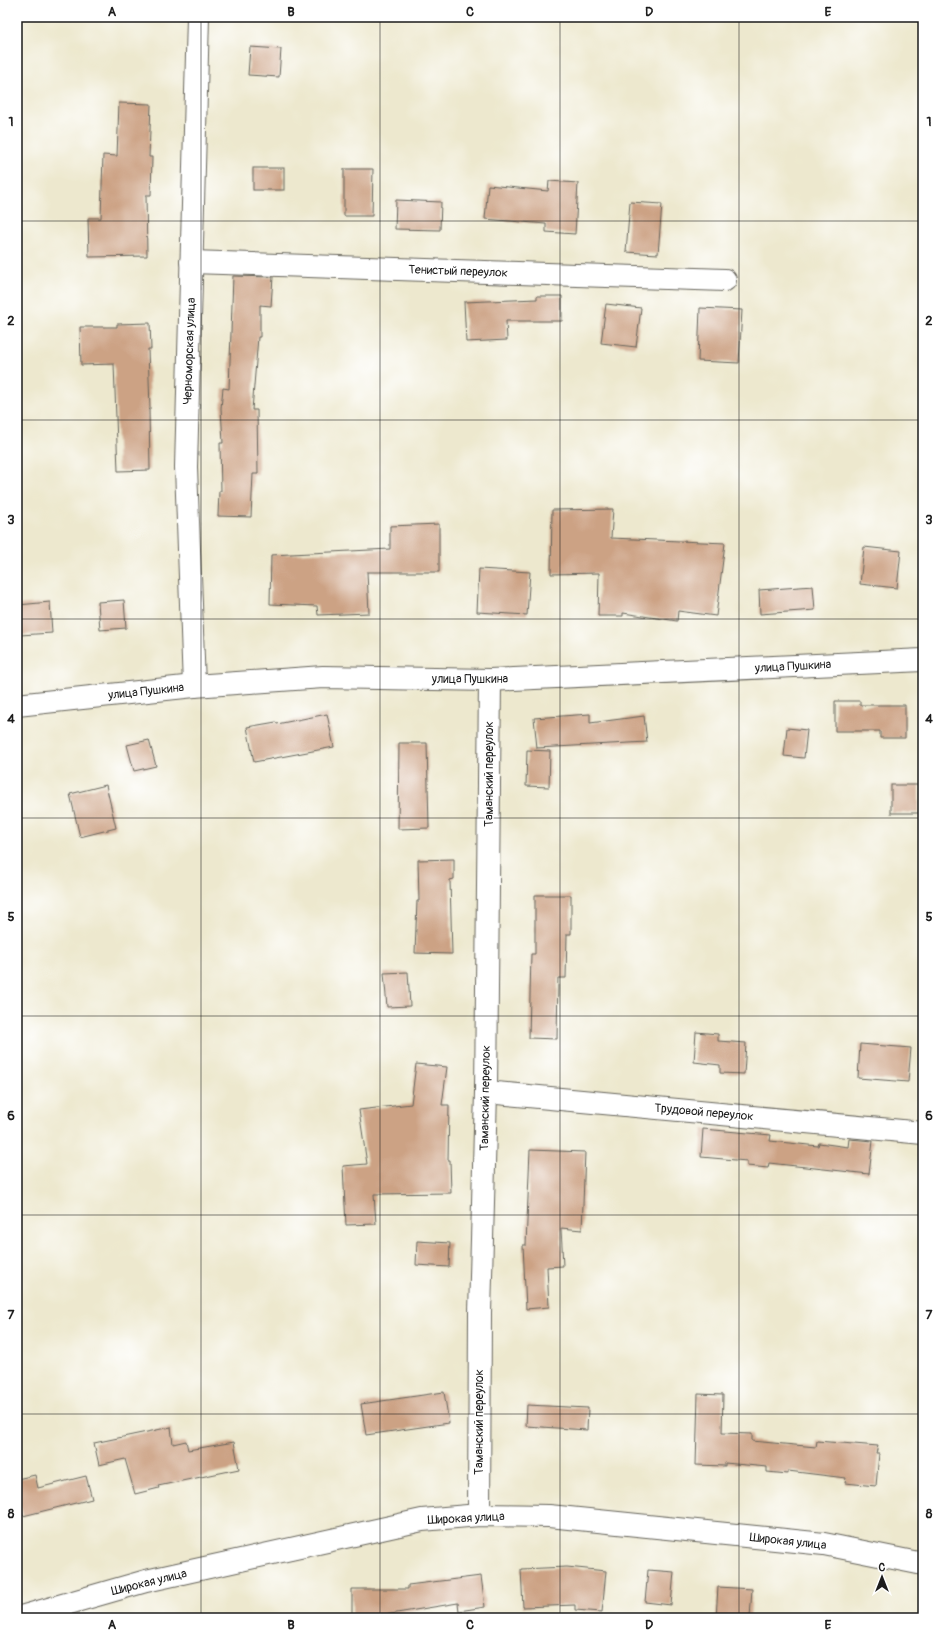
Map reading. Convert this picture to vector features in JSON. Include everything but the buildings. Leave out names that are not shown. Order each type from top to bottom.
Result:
[{"type":"street","name":"Черноморская улица","points":[[194,686],[186,467],[198,17]]},
{"type":"street","name":"Тенистый переулок","points":[[191,262],[724,280]]},
{"type":"street","name":"улица Пушкина","points":[[17,705],[194,686],[323,677],[490,680],[923,660]]},
{"type":"street","name":"Таманский переулок","points":[[479,1515],[480,1313],[486,1092],[490,680]]},
{"type":"street","name":"Трудовой переулок","points":[[486,1092],[923,1132]]},
{"type":"street","name":"Широкая улица","points":[[17,1618],[154,1580],[422,1520],[479,1515],[549,1516],[824,1544],[923,1564]]}]
